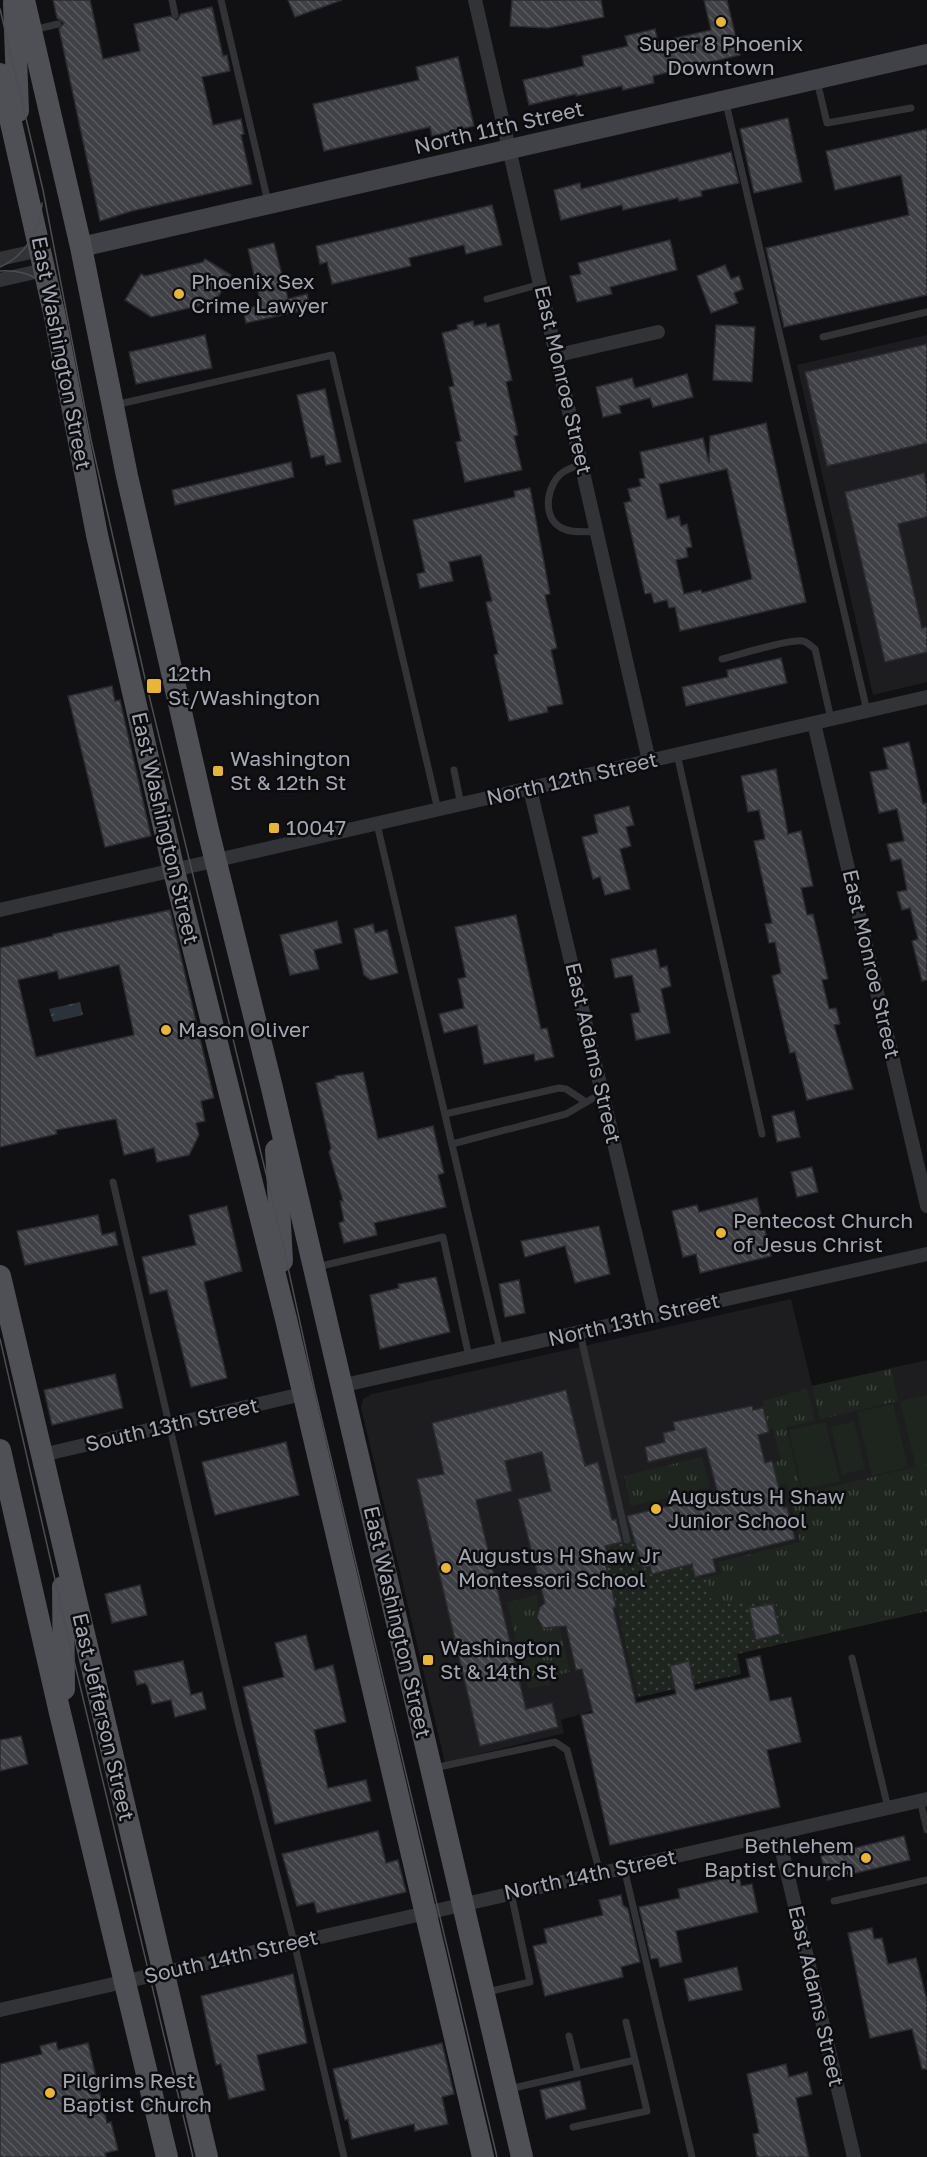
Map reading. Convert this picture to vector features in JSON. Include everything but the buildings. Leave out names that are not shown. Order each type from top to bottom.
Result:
[{"type":"main road","name":"East Washington Street","points":[[14,0],[19,157]]},
{"type":"main road","name":"East Washington Street","points":[[24,0],[81,247],[113,406],[216,861],[272,1088],[522,2157]]},
{"type":"main road","name":"East Washington Street","points":[[0,75],[42,260],[97,535],[174,871],[286,1319],[483,2157]]},
{"type":"main road","name":"East Washington Street","points":[[272,1088],[286,1319]]},
{"type":"main road","name":"East Jefferson Street","points":[[0,1276],[207,2157]]},
{"type":"main road","name":"East Jefferson Street","points":[[1,1460],[167,2157]]},
{"type":"main road","points":[[62,1541],[65,1733]]},
{"type":"street","name":"East Monroe Street","points":[[475,0],[542,284],[649,761]]},
{"type":"street","name":"North 11th Street","points":[[81,247],[927,54]]},
{"type":"street","points":[[0,259],[42,260]]},
{"type":"street","points":[[0,280],[42,260]]},
{"type":"street","points":[[558,355],[658,332]]},
{"type":"street","name":"North 12th Street","points":[[0,910],[927,697]]},
{"type":"street","name":"East Monroe Street","points":[[814,723],[927,1206]]},
{"type":"street","name":"East Adams Street","points":[[530,789],[655,1316]]},
{"type":"street","name":"North 13th Street","points":[[340,1386],[927,1254]]},
{"type":"street","name":"South 13th Street","points":[[42,1455],[302,1394]]},
{"type":"street","name":"North 14th Street","points":[[463,1904],[778,1834],[923,1799]]},
{"type":"street","name":"East Adams Street","points":[[778,1834],[854,2157]]},
{"type":"street","name":"South 14th Street","points":[[0,2010],[463,1904]]},
{"type":"lane","points":[[172,0],[176,15]]},
{"type":"lane","points":[[221,0],[268,205]]},
{"type":"lane","points":[[31,31],[58,24]]},
{"type":"lane","points":[[817,79],[828,123],[911,108]]},
{"type":"lane","points":[[725,101],[867,711]]},
{"type":"lane","points":[[487,298],[542,284]]},
{"type":"lane","points":[[823,337],[927,312]]},
{"type":"lane","points":[[113,406],[332,355],[438,810]]},
{"type":"lane","points":[[582,464],[564,471],[555,480],[550,488],[548,505],[554,522],[559,527],[572,531],[598,532]]},
{"type":"lane","points":[[722,659],[788,643],[802,641],[811,645],[814,649],[831,719]]},
{"type":"lane","points":[[677,754],[762,1134]]},
{"type":"lane","points":[[454,771],[461,805]]},
{"type":"lane","points":[[377,824],[500,1350]]},
{"type":"lane","points":[[445,1114],[559,1088],[566,1089],[586,1102]]},
{"type":"lane","points":[[452,1144],[566,1114],[602,1093]]},
{"type":"lane","points":[[113,1182],[239,1726],[294,1942],[344,2157]]},
{"type":"lane","points":[[314,1268],[443,1237],[470,1357]]},
{"type":"lane","points":[[580,1333],[627,1540]]},
{"type":"lane","points":[[852,1658],[888,1808]]},
{"type":"lane","points":[[432,1768],[555,1742],[567,1750],[600,1873]]},
{"type":"lane","points":[[923,1799],[927,1830]]},
{"type":"lane","points":[[624,1868],[692,2157]]},
{"type":"lane","points":[[834,1901],[927,1880]]},
{"type":"lane","points":[[484,1993],[530,1982],[511,1893]]},
{"type":"lane","points":[[573,2127],[647,2111],[626,2022]]},
{"type":"lane","points":[[569,2036],[578,2073]]},
{"type":"lane","points":[[507,2090],[635,2060]]},
{"type":"shaded area","points":[[927,335],[927,682],[873,695],[797,365]]},
{"type":"shaded area","name":"Augustus H Shaw Junior School","points":[[791,1299],[812,1386],[927,1360],[927,1611],[737,1654],[741,1674],[639,1697],[561,1720],[564,1733],[445,1763],[361,1407],[363,1399],[372,1394]]},
{"type":"green space","points":[[891,1369],[898,1401],[820,1419],[812,1386]]},
{"type":"green space","points":[[807,1389],[815,1421],[786,1427],[802,1494],[927,1464],[927,1611],[785,1643],[776,1600],[712,1603],[706,1577],[721,1574],[718,1562],[800,1542],[787,1484],[778,1485],[773,1463],[781,1460],[773,1429],[769,1429],[762,1401]]},
{"type":"green space","points":[[927,1395],[927,1464],[916,1467],[900,1401]]},
{"type":"green space","points":[[893,1404],[908,1467],[872,1476],[857,1412]]},
{"type":"green space","points":[[854,1421],[865,1469],[842,1475],[831,1427]]},
{"type":"green space","points":[[825,1422],[840,1481],[802,1490],[789,1430]]},
{"type":"green space","points":[[702,1457],[710,1487],[631,1506],[624,1476]]},
{"type":"green space","points":[[636,1538],[643,1568],[650,1566],[653,1574],[692,1564],[695,1577],[706,1577],[712,1603],[776,1600],[785,1643],[737,1654],[741,1674],[639,1697],[610,1582],[586,1571],[610,1565],[605,1546]]},
{"type":"green space","points":[[537,1595],[538,1624],[549,1629],[559,1626],[570,1672],[548,1677],[550,1684],[528,1689],[507,1602]]},
{"type":"water","points":[[80,1002],[83,1015],[53,1022],[49,1009]]},
{"type":"tram line","points":[[0,9],[43,190],[91,440],[146,683],[280,1231],[315,1391],[497,2157]]},
{"type":"tram line","points":[[0,267],[17,256],[30,241],[39,223],[42,203]]},
{"type":"tram line","points":[[0,271],[30,275],[45,285],[64,309]]},
{"type":"tram line","points":[[0,1339],[64,1619],[193,2157]]},
{"type":"place","name":"Super 8 Phoenix Downtown","points":[[721,22]]},
{"type":"place","name":"Phoenix Sex Crime Lawyer","points":[[179,294]]},
{"type":"place","name":"12th St/Washington","points":[[154,686]]},
{"type":"place","name":"Washington St & 12th St","points":[[218,771]]},
{"type":"place","name":"10047","points":[[274,828]]},
{"type":"place","name":"Mason Oliver","points":[[166,1030]]},
{"type":"place","name":"Pentecost Church of Jesus Christ","points":[[721,1233]]},
{"type":"place","name":"Augustus H Shaw Junior School","points":[[656,1509]]},
{"type":"place","name":"Augustus H Shaw Jr Montessori School","points":[[446,1568]]},
{"type":"place","name":"Washington St & 14th St","points":[[428,1660]]},
{"type":"place","name":"Bethlehem Baptist Church","points":[[866,1858]]},
{"type":"place","name":"Pilgrims Rest Baptist Church","points":[[50,2093]]}]
